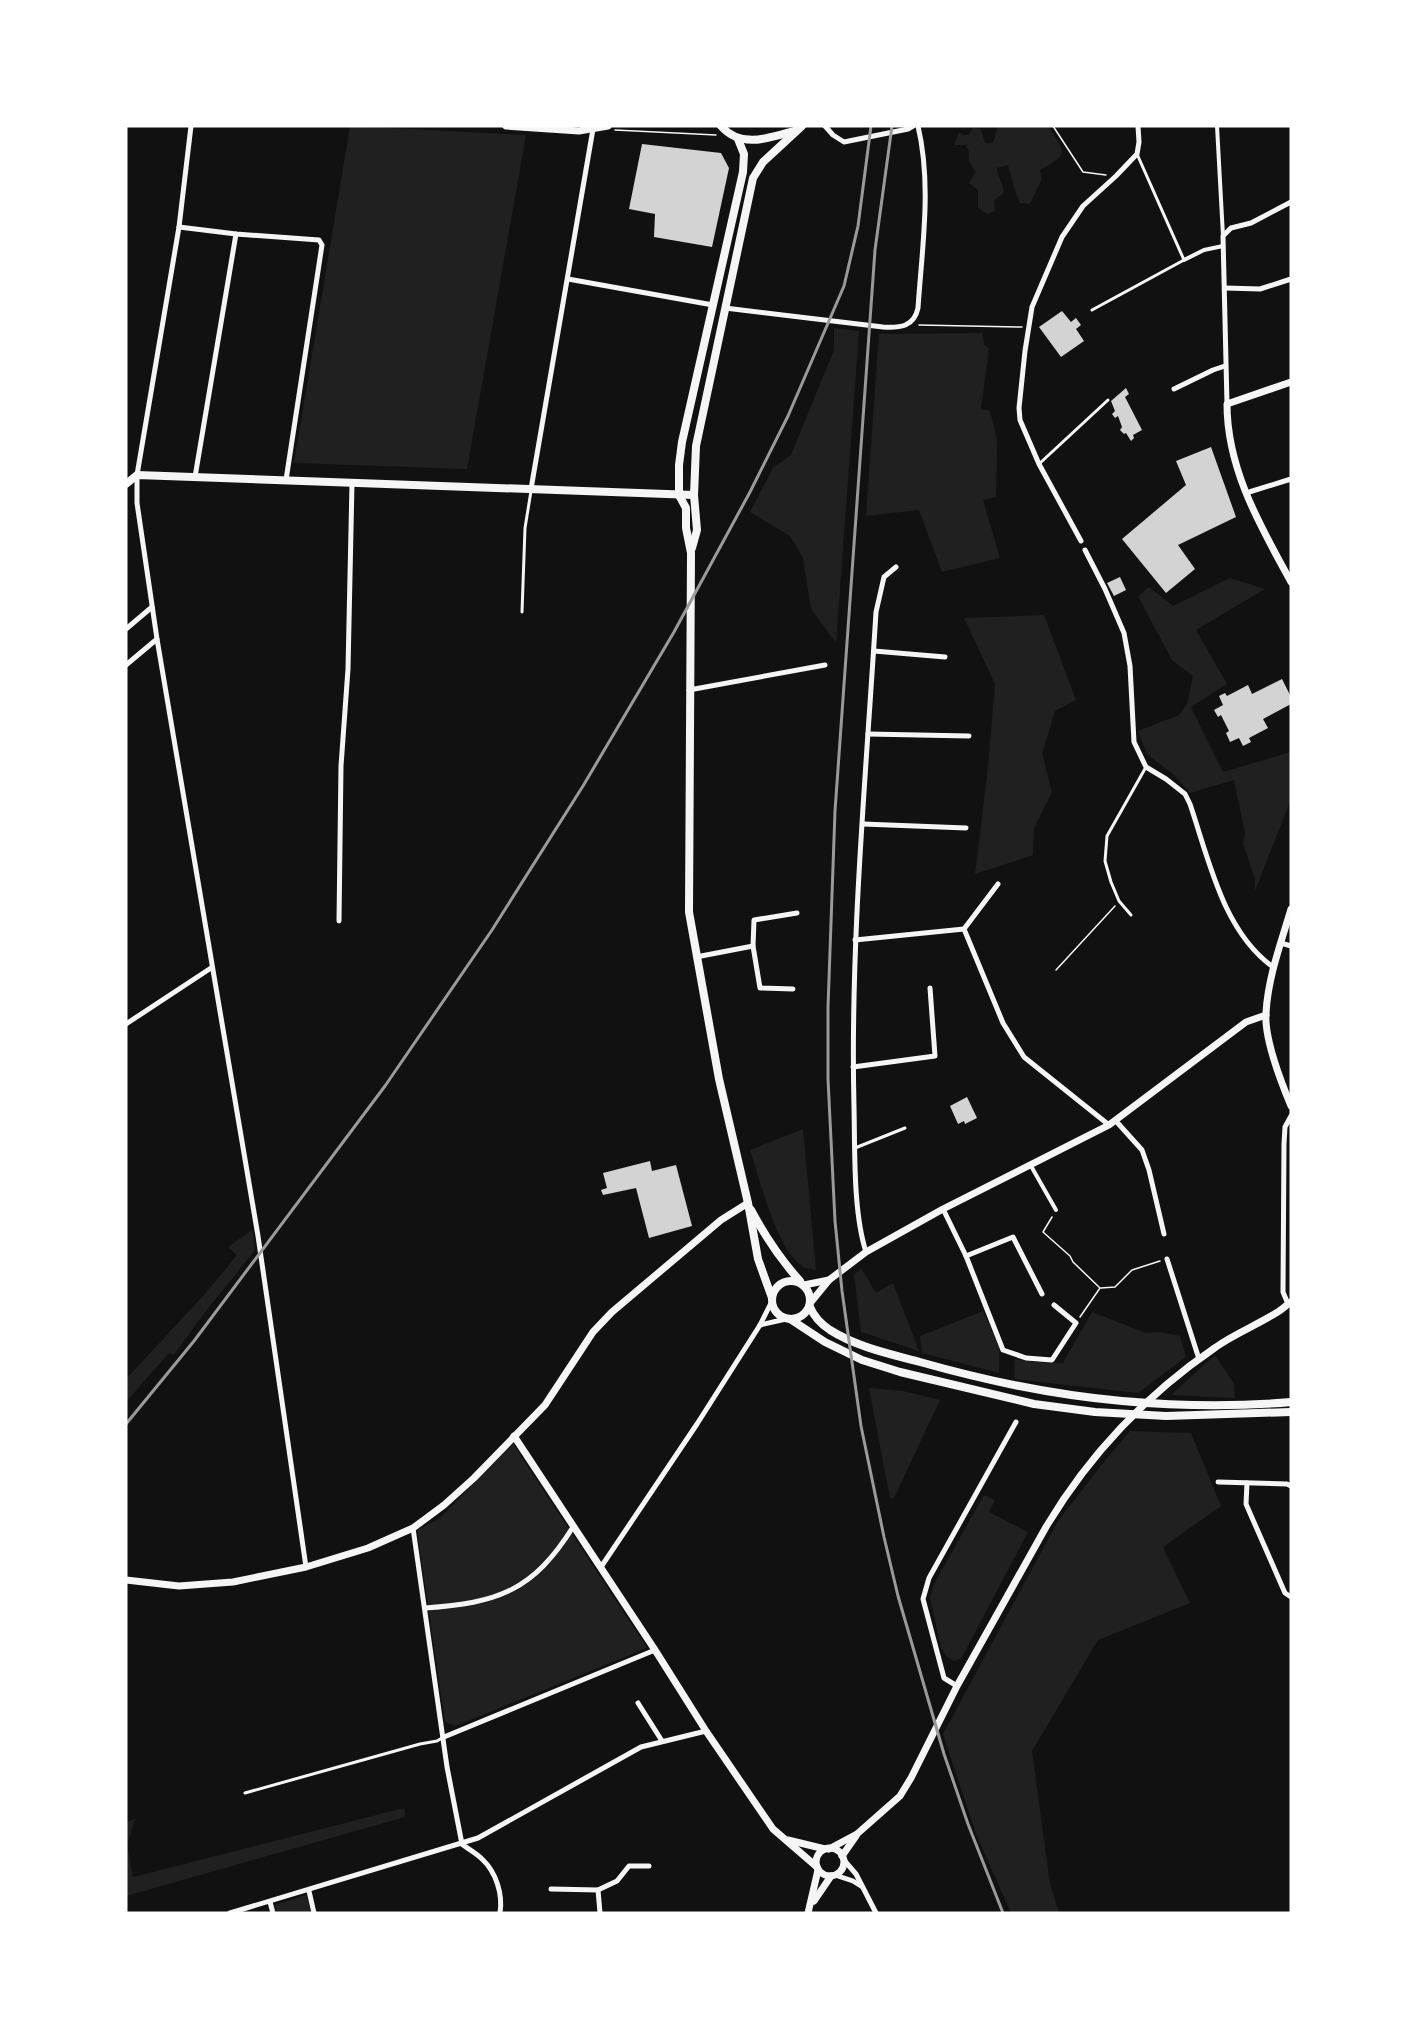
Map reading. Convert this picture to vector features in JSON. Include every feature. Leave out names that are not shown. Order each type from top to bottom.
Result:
[{"type":"main road","points":[[721,126],[738,139],[762,141],[800,128]]},
{"type":"main road","points":[[800,128],[763,162],[753,178],[696,446],[694,495],[696,530],[691,553],[689,912],[719,1079],[764,1282],[777,1313],[825,1342],[862,1360],[921,1377],[1034,1404],[1095,1412],[1166,1416],[1291,1412]]},
{"type":"main road","points":[[691,553],[686,528],[686,508],[679,495],[682,442],[743,172],[744,154],[738,139]]},
{"type":"main road","points":[[126,484],[137,475],[694,495]]},
{"type":"main road","points":[[748,1203],[770,1245],[782,1262],[809,1291],[810,1304],[817,1320],[822,1325],[855,1342],[902,1357],[999,1382],[1059,1393],[1147,1403],[1199,1405],[1291,1402]]},
{"type":"main road","points":[[772,1300],[774,1291],[780,1284],[791,1280],[803,1284]]},
{"type":"main road","points":[[788,1319],[802,1316],[810,1304]]},
{"type":"street","points":[[191,126],[179,227],[137,475],[137,502],[211,968],[258,1236],[306,1567]]},
{"type":"street","points":[[506,126],[579,130],[610,128]]},
{"type":"street","points":[[825,126],[844,142],[913,126]]},
{"type":"street","points":[[725,308],[883,327],[902,327],[913,320],[918,308],[925,220],[925,187],[918,126]]},
{"type":"street","points":[[1081,541],[1039,464],[1020,420],[1019,408],[1025,351],[1032,307],[1062,237],[1083,206],[1137,154],[1138,126]]},
{"type":"street","points":[[1217,126],[1229,424],[1236,465],[1246,493],[1259,524],[1291,582]]},
{"type":"street","points":[[531,489],[593,129]]},
{"type":"street","points":[[1223,236],[1231,228],[1251,223],[1291,202]]},
{"type":"street","points":[[179,227],[320,240],[322,245],[286,480]]},
{"type":"street","points":[[195,477],[236,234]]},
{"type":"street","points":[[1184,260],[1204,250],[1223,246]]},
{"type":"street","points":[[567,279],[713,305]]},
{"type":"street","points":[[1225,288],[1260,288],[1291,279]]},
{"type":"street","points":[[1174,389],[1226,366]]},
{"type":"street","points":[[1227,404],[1291,381]]},
{"type":"street","points":[[1246,493],[1291,479]]},
{"type":"street","points":[[339,921],[341,766],[348,669],[352,483]]},
{"type":"street","points":[[1085,550],[1124,633],[1130,666],[1134,742],[1146,767],[1185,794],[1217,883],[1243,938],[1273,967]]},
{"type":"street","points":[[866,1252],[860,1233],[855,1148],[853,1066],[855,940],[876,612],[884,578],[896,567]]},
{"type":"street","points":[[126,629],[152,607]]},
{"type":"street","points":[[126,665],[157,639]]},
{"type":"street","points":[[874,651],[945,657]]},
{"type":"street","points":[[689,690],[825,665]]},
{"type":"street","points":[[868,734],[969,736]]},
{"type":"street","points":[[863,824],[966,828]]},
{"type":"street","points":[[855,940],[964,928],[998,884]]},
{"type":"street","points":[[1291,909],[1273,967],[1266,1015],[1270,1046],[1291,1106]]},
{"type":"street","points":[[794,989],[760,988],[753,946],[753,920],[797,913]]},
{"type":"street","points":[[964,928],[1003,1023],[1024,1057],[1109,1125]]},
{"type":"street","points":[[1281,943],[1291,946]]},
{"type":"street","points":[[696,957],[753,946]]},
{"type":"street","points":[[126,1024],[211,968]]},
{"type":"street","points":[[853,1066],[936,1056],[930,988]]},
{"type":"street","points":[[810,1304],[829,1280],[866,1252],[944,1209],[1109,1125],[1246,1022],[1266,1015]]},
{"type":"street","points":[[808,1913],[818,1855],[857,1834],[900,1796],[957,1686],[1060,1503],[1096,1455],[1158,1391],[1198,1359],[1218,1345],[1280,1312],[1289,1303],[1283,1292],[1284,1144],[1285,1127],[1291,1116]]},
{"type":"street","points":[[1115,1120],[1142,1150],[1164,1234]]},
{"type":"street","points":[[1031,1166],[1056,1210]]},
{"type":"street","points":[[126,1580],[197,1586],[233,1582],[306,1567],[368,1548],[413,1528],[474,1478],[545,1406],[593,1332],[612,1312],[721,1220],[748,1203]]},
{"type":"street","points":[[944,1209],[966,1256],[1003,1350],[1026,1358],[1052,1360],[1076,1323],[1054,1305]]},
{"type":"street","points":[[966,1256],[1013,1238],[1042,1294]]},
{"type":"street","points":[[1167,1259],[1198,1359]]},
{"type":"street","points":[[803,1284],[829,1280]]},
{"type":"street","points":[[601,1568],[697,1424],[760,1324],[772,1300]]},
{"type":"street","points":[[760,1324],[788,1319]]},
{"type":"street","points":[[957,1686],[944,1678],[923,1599],[929,1578],[1016,1422]]},
{"type":"street","points":[[514,1436],[706,1731],[774,1829],[822,1874],[853,1881],[862,1887]]},
{"type":"street","points":[[1218,1482],[1291,1486]]},
{"type":"street","points":[[1247,1483],[1246,1504],[1285,1593],[1291,1597]]},
{"type":"street","points":[[425,1608],[485,1601],[511,1591],[537,1572],[561,1546],[573,1527]]},
{"type":"street","points":[[413,1528],[462,1844],[483,1859],[497,1880],[502,1905],[500,1913]]},
{"type":"street","points":[[444,1737],[655,1650]]},
{"type":"street","points":[[638,1703],[662,1741]]},
{"type":"street","points":[[230,1913],[309,1891],[478,1838],[641,1747],[706,1731]]},
{"type":"street","points":[[808,1913],[818,1893],[832,1876],[842,1869],[843,1858],[857,1834]]},
{"type":"street","points":[[783,1838],[800,1844],[837,1851],[856,1874],[876,1913]]},
{"type":"street","points":[[551,1890],[598,1890],[617,1881],[629,1866],[649,1866]]},
{"type":"street","points":[[598,1890],[600,1913]]},
{"type":"street","points":[[309,1891],[314,1913]]},
{"type":"street","points":[[270,1902],[273,1913]]},
{"type":"lane","points":[[1092,310],[1184,260],[1137,154]]},
{"type":"lane","points":[[1039,464],[1108,400]]},
{"type":"lane","points":[[522,612],[525,528],[531,489]]},
{"type":"lane","points":[[1131,915],[1119,901],[1111,882],[1105,861],[1107,836],[1146,767]]},
{"type":"lane","points":[[855,1148],[905,1128]]},
{"type":"lane","points":[[245,1793],[437,1741],[444,1737]]},
{"type":"path","points":[[1053,126],[1083,172],[1116,176]]},
{"type":"path","points":[[610,128],[716,135]]},
{"type":"path","points":[[913,320],[921,327],[1029,327]]},
{"type":"path","points":[[1056,970],[1119,901]]},
{"type":"path","points":[[1056,1210],[1043,1232],[1070,1256],[1073,1262],[1100,1288],[1115,1287],[1132,1270],[1167,1259]]},
{"type":"path","points":[[1076,1323],[1100,1288]]},
{"type":"shaded area","points":[[350,126],[526,135],[467,469],[294,463]]},
{"type":"shaded area","points":[[998,126],[1048,126],[1062,152],[1056,160],[1040,170],[1042,179],[1030,204],[1020,203],[1008,165],[997,168],[1003,194],[994,200],[995,211],[987,214],[978,208],[978,190],[969,183],[976,172],[969,162],[966,145],[954,145],[959,132],[968,135],[973,128],[981,129],[985,143],[993,143]]},
{"type":"shaded area","points":[[834,328],[859,331],[836,643],[811,609],[803,558],[790,536],[750,512],[773,468],[791,455],[834,350]]},
{"type":"shaded area","points":[[982,333],[984,344],[989,349],[981,409],[990,411],[997,440],[996,497],[983,500],[1000,558],[942,572],[919,510],[866,516],[879,334]]},
{"type":"shaded area","points":[[1230,578],[1265,589],[1196,630],[1227,684],[1191,707],[1223,772],[1291,752],[1291,799],[1255,891],[1255,879],[1243,843],[1245,833],[1234,780],[1190,793],[1174,775],[1147,754],[1138,731],[1179,715],[1187,704],[1193,676],[1172,660],[1138,596],[1149,587],[1173,606]]},
{"type":"shaded area","points":[[1044,615],[1076,700],[1055,711],[1042,754],[1052,792],[1034,828],[1033,855],[975,874],[995,684],[964,618]]},
{"type":"shaded area","points":[[803,1129],[816,1270],[802,1266],[784,1244],[770,1212],[750,1150]]},
{"type":"shaded area","points":[[252,1230],[255,1250],[174,1355],[168,1354],[126,1402],[126,1379],[203,1296],[237,1255],[228,1247]]},
{"type":"shaded area","points":[[861,1268],[876,1293],[893,1283],[919,1351],[861,1332],[854,1275]]},
{"type":"shaded area","points":[[983,1311],[999,1347],[999,1373],[922,1353],[920,1336]]},
{"type":"shaded area","points":[[1092,1312],[1146,1333],[1159,1332],[1180,1336],[1186,1357],[1138,1393],[1014,1379],[1015,1359],[1063,1363]]},
{"type":"shaded area","points":[[1215,1355],[1234,1384],[1235,1398],[1171,1395]]},
{"type":"shaded area","points":[[869,1388],[903,1391],[940,1400],[894,1498],[890,1498]]},
{"type":"shaded area","points":[[1130,1431],[1191,1433],[1221,1506],[1163,1547],[1190,1603],[1098,1640],[1032,1751],[1050,1884],[1059,1913],[1011,1913],[976,1834],[943,1734],[1058,1521]]},
{"type":"shaded area","points":[[513,1444],[647,1648],[455,1726],[445,1722],[417,1530],[439,1519]]},
{"type":"shaded area","points":[[984,1495],[995,1500],[989,1512],[1028,1532],[961,1659],[954,1661],[947,1657],[941,1648],[930,1597],[934,1584]]},
{"type":"shaded area","points":[[404,1808],[405,1817],[126,1896],[126,1822],[135,1819],[127,1845],[133,1877]]},
{"type":"shaded area","points":[[306,1895],[311,1913],[277,1913],[275,1905]]},
{"type":"building","points":[[642,144],[721,153],[729,168],[712,247],[654,237],[655,214],[629,209]]},
{"type":"building","points":[[1062,311],[1071,322],[1076,318],[1081,325],[1076,329],[1084,341],[1061,357],[1039,327]]},
{"type":"building","points":[[1126,388],[1129,394],[1125,397],[1142,430],[1133,435],[1134,438],[1131,441],[1126,433],[1120,430],[1122,427],[1118,416],[1115,418],[1112,414],[1115,411],[1111,401]]},
{"type":"building","points":[[1211,447],[1236,517],[1178,545],[1195,569],[1166,593],[1122,539],[1186,485],[1176,461]]},
{"type":"building","points":[[1120,577],[1126,590],[1114,596],[1107,583]]},
{"type":"building","points":[[1282,679],[1291,697],[1291,704],[1263,719],[1268,728],[1249,738],[1251,742],[1243,746],[1239,738],[1230,742],[1226,733],[1229,731],[1221,715],[1218,717],[1214,710],[1223,705],[1219,696],[1225,693],[1227,696],[1248,685],[1252,694]]},
{"type":"building","points":[[967,1097],[977,1118],[965,1124],[964,1121],[958,1124],[950,1106]]},
{"type":"building","points":[[650,1161],[652,1171],[676,1165],[692,1226],[649,1238],[636,1188],[603,1195],[601,1190],[607,1188],[603,1173]]},
{"type":"railway","points":[[126,1424],[194,1341],[385,1086],[492,930],[583,786],[674,632],[750,492],[788,416],[844,286],[858,226],[871,126]]},
{"type":"railway","points":[[892,126],[875,250],[835,811],[828,1007],[828,1079],[835,1221],[842,1291],[861,1426],[898,1596],[944,1754],[968,1824],[1003,1913]]}]
